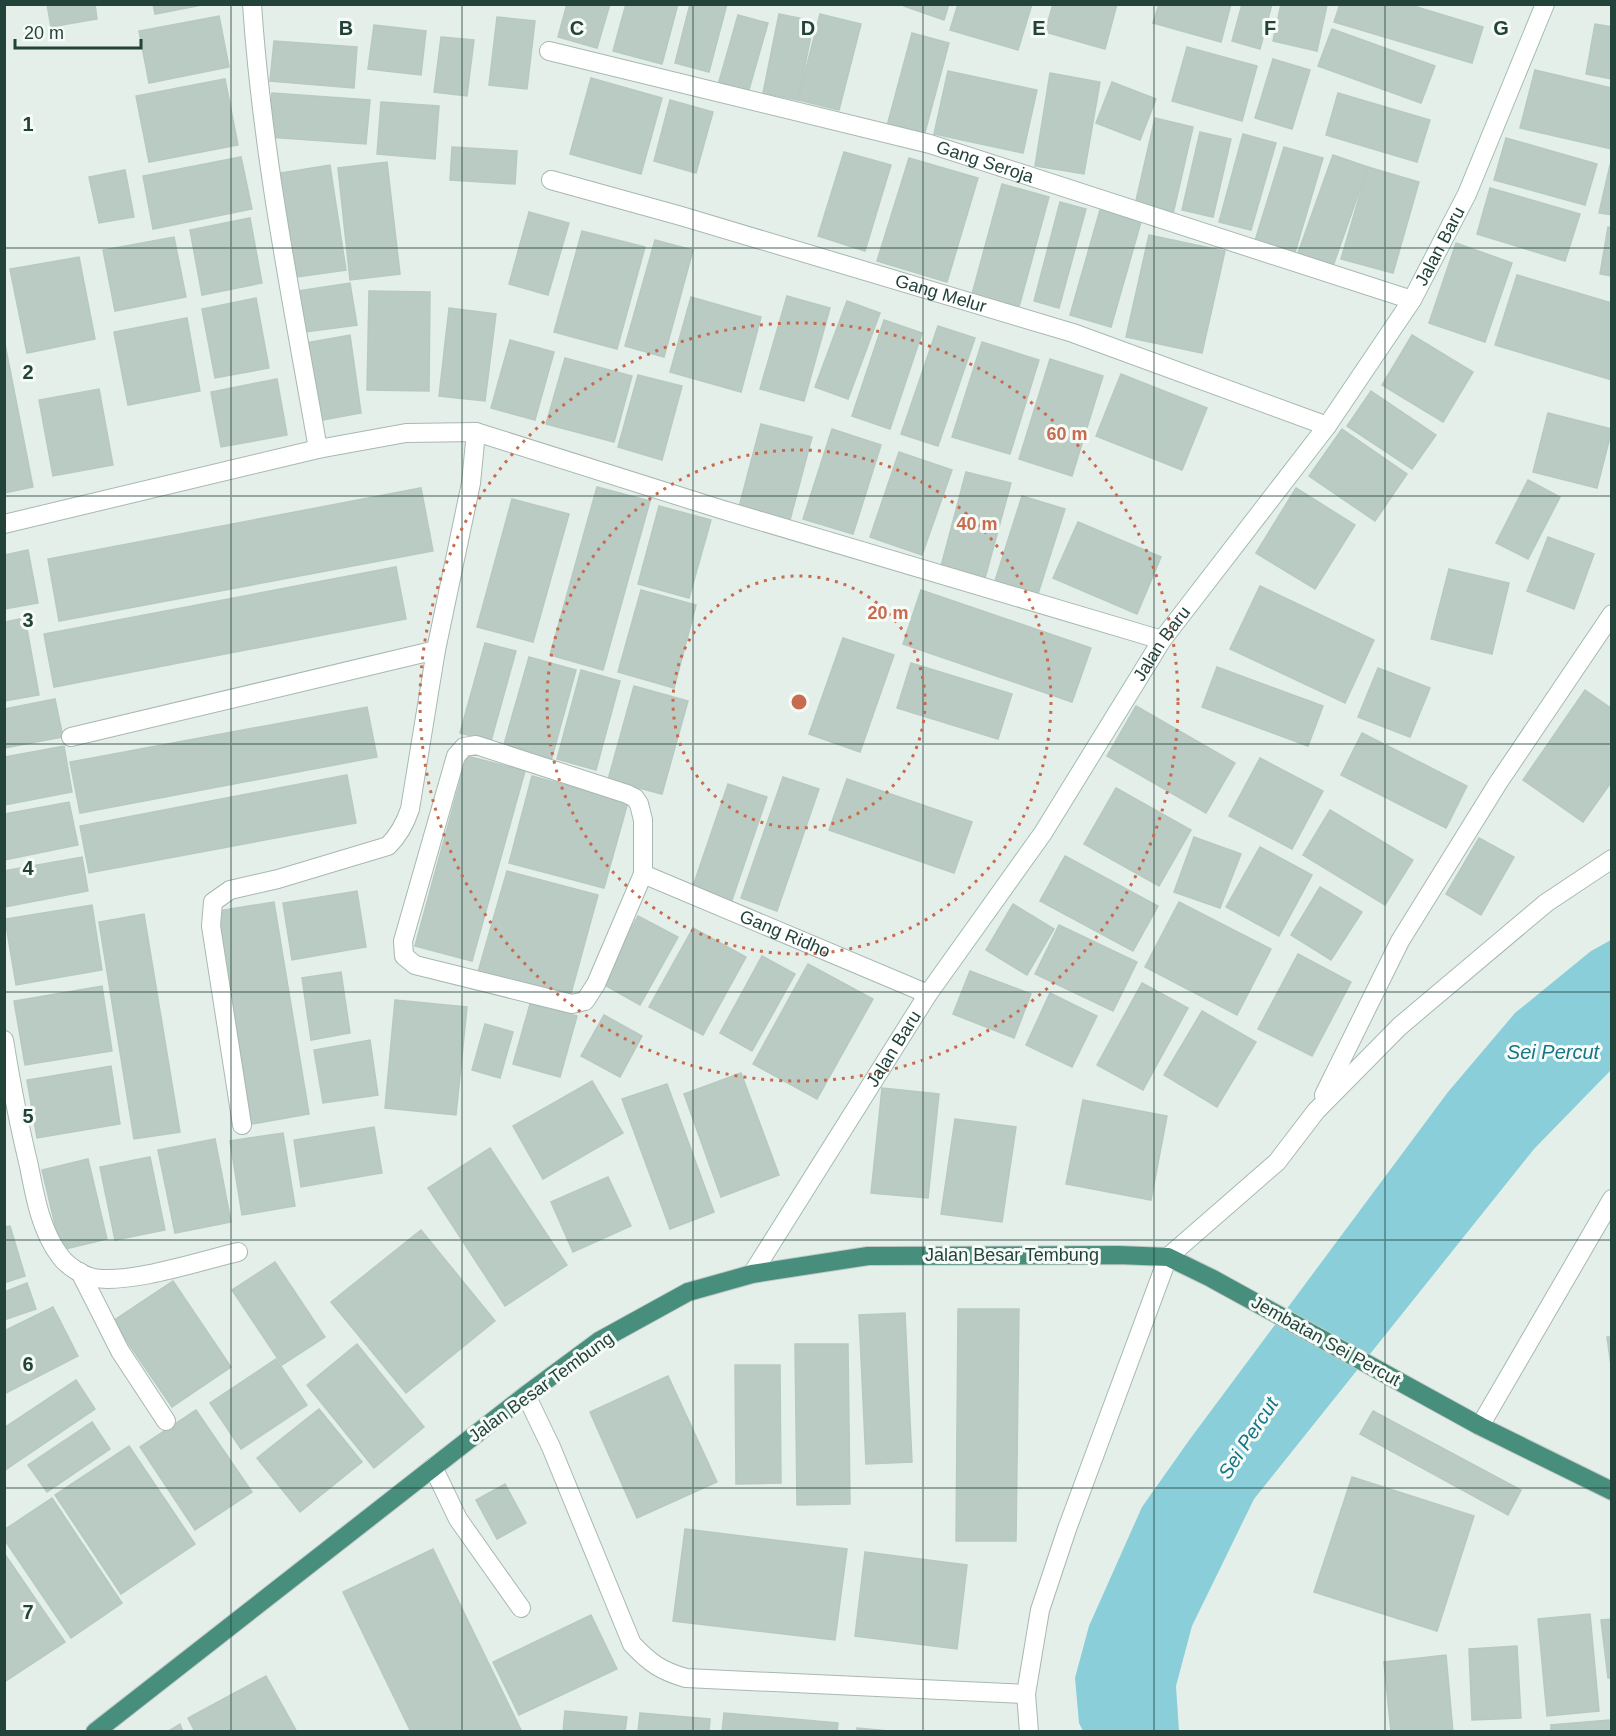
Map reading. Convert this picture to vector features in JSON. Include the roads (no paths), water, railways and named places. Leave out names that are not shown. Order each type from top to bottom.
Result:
[{"type":"highway","name":"Jalan Besar Tembung","points":[[95,1731],[526,1395],[599,1341],[688,1292],[752,1274],[868,1256],[1118,1255],[1168,1257],[1211,1278]]},
{"type":"highway","name":"Jembatan Sei Percut","points":[[1211,1278],[1480,1426],[1611,1491]]},
{"type":"street","points":[[252,4],[255,47],[274,200],[318,449]]},
{"type":"street","name":"Jalan Baru","points":[[752,1274],[928,994],[1044,833],[1162,640],[1327,426],[1412,300],[1467,194],[1545,4]]},
{"type":"street","name":"Gang Seroja","points":[[549,51],[930,144],[1412,300]]},
{"type":"street","name":"Gang Melur","points":[[552,180],[693,219],[1073,333],[1327,426]]},
{"type":"street","points":[[242,1125],[212,935],[213,902],[230,890],[301,873],[388,846],[399,835],[410,809],[436,650],[471,483],[476,432]]},
{"type":"street","points":[[4,524],[318,449],[406,433],[476,432],[720,509],[1162,640]]},
{"type":"street","points":[[1316,1111],[1400,941],[1498,783],[1611,614]]},
{"type":"street","points":[[70,737],[436,650]]},
{"type":"street","points":[[476,745],[635,798],[643,820],[643,874],[596,984],[590,996],[579,1003],[572,1004],[415,965],[404,956],[403,941],[456,756],[464,747],[476,745]]},
{"type":"street","points":[[1029,1731],[1026,1694],[1040,1610],[1067,1529],[1168,1257],[1277,1162],[1316,1111],[1400,1026],[1546,903],[1611,859]]},
{"type":"street","name":"Gang Ridho","points":[[643,874],[928,994]]},
{"type":"street","points":[[4,1040],[36,1201],[48,1237],[61,1258],[80,1272],[93,1278],[114,1279],[238,1252]]},
{"type":"street","points":[[1480,1426],[1611,1199]]},
{"type":"street","points":[[80,1272],[120,1351],[165,1421]]},
{"type":"street","points":[[526,1395],[551,1447],[632,1644],[652,1665],[670,1674],[686,1678],[1026,1694]]},
{"type":"street","points":[[433,1467],[458,1519],[521,1608]]},
{"type":"water","name":"Sei Percut","points":[[1611,940],[1611,1070],[1534,1149],[1254,1499],[1192,1626],[1176,1686],[1179,1731],[1083,1731],[1079,1723],[1075,1678],[1089,1626],[1142,1507],[1448,1092],[1515,1013],[1591,951]]}]
